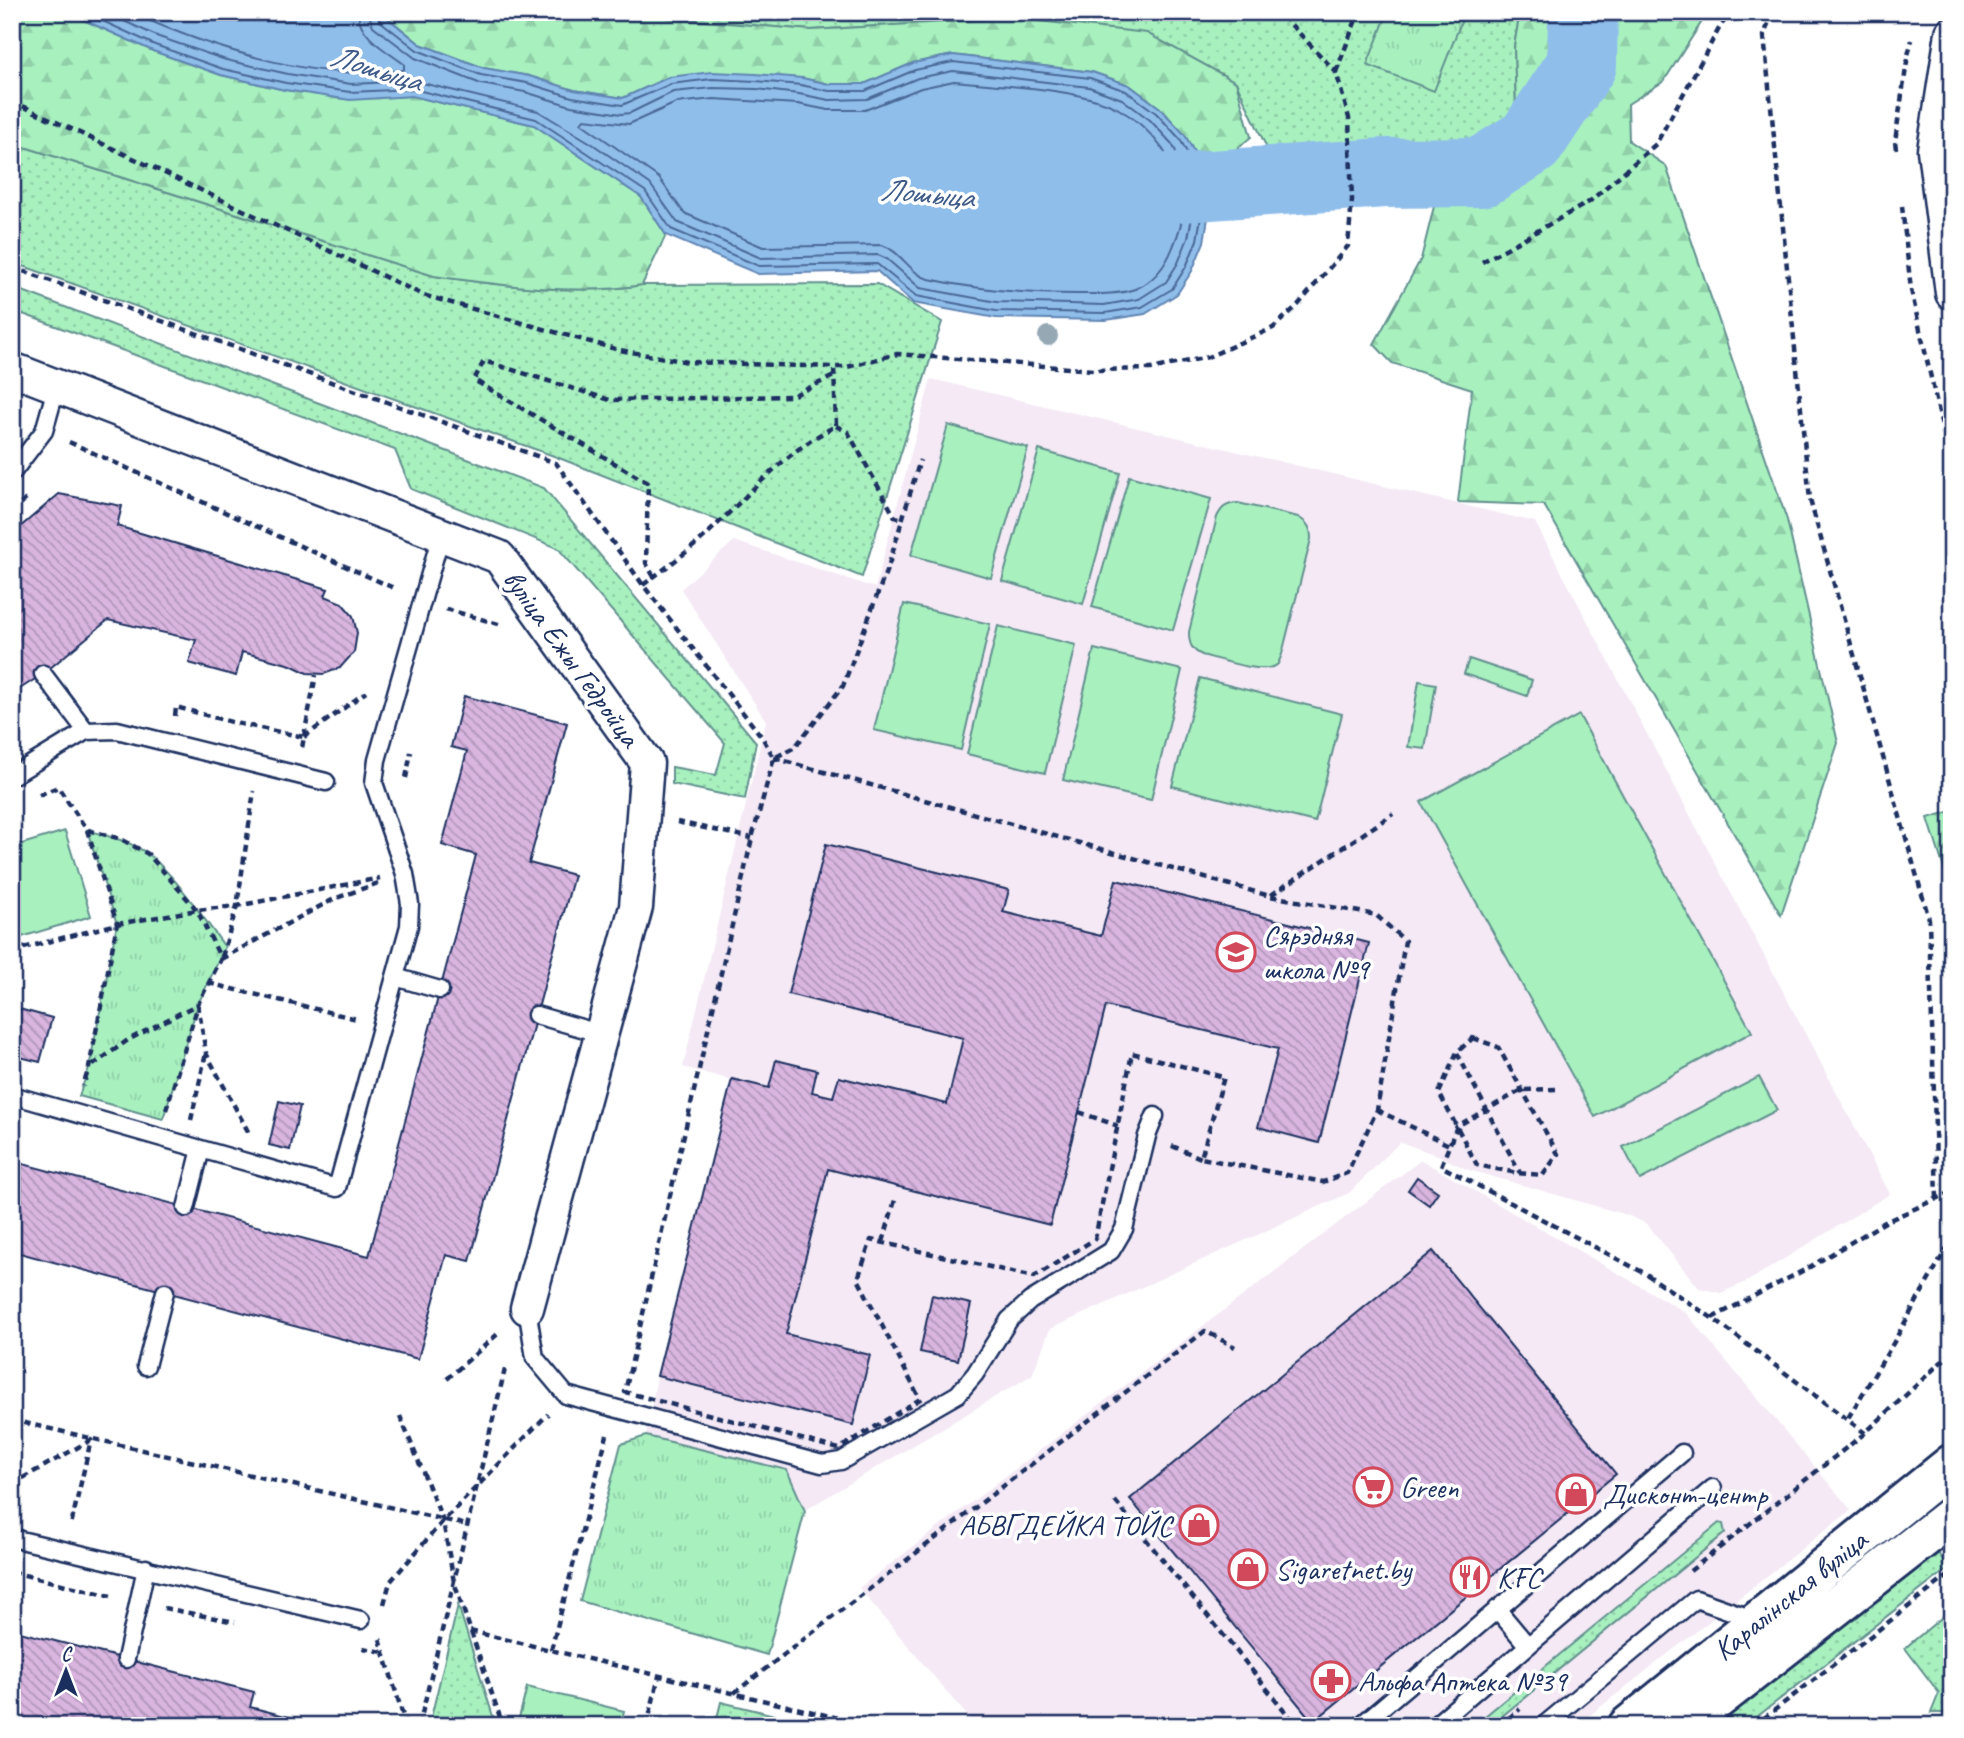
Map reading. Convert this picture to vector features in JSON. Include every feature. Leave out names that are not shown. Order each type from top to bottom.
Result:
[{"type":"main road","name":"Каралінская вуліца","points":[[1628,1726],[1952,1464]]},
{"type":"main road","name":"Каралінская вуліца","points":[[1683,1726],[1952,1516]]},
{"type":"street","points":[[1952,33],[1934,149],[1952,293]]},
{"type":"street","name":"вуліца Ежы Гедройца","points":[[12,369],[499,557],[647,763],[636,907],[527,1308]]},
{"type":"lane","points":[[12,473],[44,432],[57,385]]},
{"type":"lane","points":[[12,1095],[337,1188],[409,926],[410,904],[405,874],[374,783],[377,760],[441,535]]},
{"type":"lane","points":[[43,674],[86,731]]},
{"type":"lane","points":[[12,776],[86,731],[117,730],[326,782]]},
{"type":"lane","points":[[395,977],[440,989]]},
{"type":"lane","points":[[536,1016],[602,1034]]},
{"type":"lane","points":[[527,1308],[535,1358],[566,1395],[822,1464],[841,1461],[958,1394],[975,1374],[1009,1320],[1030,1301],[1111,1251],[1124,1228],[1147,1136],[1155,1115]]},
{"type":"lane","points":[[186,1208],[201,1149]]},
{"type":"lane","points":[[146,1366],[165,1292]]},
{"type":"lane","points":[[1360,1726],[1682,1453]]},
{"type":"lane","points":[[1434,1726],[1713,1488]]},
{"type":"lane","points":[[12,1538],[361,1620]]},
{"type":"lane","points":[[126,1659],[146,1568]]},
{"type":"lane","points":[[1543,1726],[1696,1599],[1758,1621]]},
{"type":"lane","points":[[1497,1609],[1528,1646]]},
{"type":"path","points":[[12,101],[423,295],[619,350],[688,362],[834,367],[897,354],[1093,370],[1151,369],[1208,357],[1273,328],[1298,305],[1348,246],[1352,200],[1351,138],[1349,118],[1336,72],[1279,12]]},
{"type":"path","points":[[1336,72],[1359,12]]},
{"type":"path","points":[[1482,262],[1589,202],[1656,144],[1721,25],[1732,12]]},
{"type":"path","points":[[1772,12],[1764,36],[1810,500],[1929,919],[1937,1200]]},
{"type":"path","points":[[12,267],[556,463],[643,585],[762,737],[774,758],[1270,896],[1376,915],[1405,941],[1377,1110],[1347,1173],[1323,1182],[1201,1158],[1224,1077],[1132,1053],[1095,1239],[1034,1277],[871,1240],[858,1279],[920,1399],[839,1449],[625,1392]]},
{"type":"path","points":[[654,577],[646,563],[648,483],[474,380],[484,361],[610,400],[792,396],[834,376]]},
{"type":"path","points":[[834,367],[836,426]]},
{"type":"path","points":[[643,585],[682,556],[789,458],[836,426]]},
{"type":"path","points":[[836,426],[848,432],[895,517],[904,519]]},
{"type":"path","points":[[44,432],[422,600],[506,626]]},
{"type":"path","points":[[551,1650],[615,1407],[625,1392],[752,838],[774,758],[795,747],[843,686],[904,519],[920,460]]},
{"type":"path","points":[[299,760],[316,675]]},
{"type":"path","points":[[174,727],[176,707],[304,737],[372,688],[401,677]]},
{"type":"path","points":[[163,1119],[198,1004],[221,959],[237,906],[258,766]]},
{"type":"path","points":[[58,787],[87,830],[117,924],[89,1068],[79,1096]]},
{"type":"path","points":[[642,814],[752,838]]},
{"type":"path","points":[[1270,896],[1393,814]]},
{"type":"path","points":[[87,830],[121,839],[148,854],[197,910],[221,959]]},
{"type":"path","points":[[12,951],[117,924],[237,906],[405,874]]},
{"type":"path","points":[[221,959],[334,899],[405,874]]},
{"type":"path","points":[[208,983],[382,1025]]},
{"type":"path","points":[[89,1068],[128,1040],[198,1004]]},
{"type":"path","points":[[198,1004],[206,1052],[254,1144]]},
{"type":"path","points":[[1473,1038],[1499,1047],[1522,1090],[1558,1154],[1544,1175],[1477,1165],[1439,1093],[1457,1052],[1473,1038]]},
{"type":"path","points":[[190,1127],[206,1052]]},
{"type":"path","points":[[1457,1052],[1520,1173]]},
{"type":"path","points":[[1556,1089],[1522,1090],[1457,1126],[1441,1166],[1646,1274],[1712,1318],[1865,1433],[1952,1352]]},
{"type":"path","points":[[1377,1110],[1449,1145]]},
{"type":"path","points":[[1712,1318],[1808,1268],[1885,1222],[1952,1192]]},
{"type":"path","points":[[883,1242],[895,1200]]},
{"type":"path","points":[[1848,1418],[1952,1239]]},
{"type":"path","points":[[447,1379],[527,1308]]},
{"type":"path","points":[[419,1726],[508,1359],[527,1308]]},
{"type":"path","points":[[734,1693],[1205,1331],[1235,1347]]},
{"type":"path","points":[[390,1582],[443,1521],[566,1395]]},
{"type":"path","points":[[400,1416],[443,1521],[454,1582],[503,1726]]},
{"type":"path","points":[[12,1420],[467,1525]]},
{"type":"path","points":[[12,1484],[91,1440]]},
{"type":"path","points":[[65,1549],[91,1440]]},
{"type":"path","points":[[1115,1501],[1297,1726]]},
{"type":"path","points":[[12,1572],[138,1603],[247,1625]]},
{"type":"path","points":[[1754,1726],[1952,1573]]},
{"type":"path","points":[[378,1628],[406,1726]]},
{"type":"path","points":[[470,1631],[872,1726]]},
{"type":"path","points":[[356,1647],[383,1652]]},
{"type":"path","points":[[647,1726],[659,1675]]},
{"type":"shaded area","name":"Сярэдняя школа №9","points":[[931,379],[1535,522],[1890,1194],[1748,1281],[1721,1293],[1699,1288],[1647,1224],[1627,1215],[1466,1169],[1440,1156],[1400,1142],[1349,1193],[1050,1329],[1032,1375],[805,1510],[767,1655],[580,1601],[621,1444],[646,1436],[657,1376],[732,1080],[683,1067],[766,721],[681,589],[734,541],[875,588]]},
{"type":"shaded area","points":[[1421,1160],[1685,1312],[1851,1510],[1576,1726],[976,1726],[859,1588]]},
{"type":"green space","points":[[12,12],[66,12],[153,51],[221,75],[285,90],[350,99],[412,96],[534,125],[641,197],[666,235],[642,285],[592,290],[565,289],[511,286],[434,276],[12,143]]},
{"type":"green space","points":[[381,12],[642,12],[667,18],[811,30],[1011,18],[1147,33],[1236,82],[1251,137],[1233,152],[1202,167],[1185,135],[1160,108],[1129,85],[1092,72],[953,55],[913,63],[864,84],[829,84],[802,78],[669,77],[623,98],[574,90],[529,76],[484,68],[420,44]]},
{"type":"green space","points":[[642,12],[1520,12],[1514,46],[1517,137],[1439,186],[1331,183],[1280,176],[1236,82],[1011,18],[811,30],[667,18]]},
{"type":"green space","points":[[1388,12],[1465,12],[1434,91],[1367,65]]},
{"type":"green space","points":[[1520,12],[1708,12],[1664,81],[1628,104],[1629,141],[1666,166],[1787,520],[1838,743],[1781,915],[1544,505],[1458,502],[1472,389],[1392,363],[1374,344],[1421,259],[1439,186],[1517,136],[1514,46]]},
{"type":"green space","points":[[12,143],[434,276],[511,286],[592,290],[642,285],[877,284],[942,322],[862,577],[554,456],[12,262]]},
{"type":"green space","points":[[12,287],[544,488],[756,742],[745,799],[672,784],[672,767],[716,775],[725,743],[558,548],[411,489],[395,450],[12,310]]},
{"type":"green space","points":[[948,425],[1028,448],[991,578],[911,555]]},
{"type":"green space","points":[[1039,450],[1120,473],[1083,604],[1002,581]]},
{"type":"green space","points":[[1129,476],[1211,499],[1173,630],[1092,607]]},
{"type":"green space","points":[[1238,503],[1298,517],[1307,524],[1310,532],[1311,539],[1282,655],[1278,664],[1272,667],[1242,666],[1202,655],[1191,646],[1189,640],[1217,517],[1225,507]]},
{"type":"green space","points":[[904,604],[990,624],[961,750],[874,730]]},
{"type":"green space","points":[[998,626],[1076,645],[1045,773],[967,754]]},
{"type":"green space","points":[[1094,649],[1182,670],[1151,800],[1063,780]]},
{"type":"green space","points":[[1469,659],[1532,680],[1527,696],[1464,674]]},
{"type":"green space","points":[[1200,678],[1342,714],[1315,822],[1172,786]]},
{"type":"green space","points":[[1419,681],[1436,684],[1425,749],[1408,747]]},
{"type":"green space","points":[[1579,715],[1752,1032],[1595,1117],[1421,802]]},
{"type":"green space","points":[[1952,811],[1952,894],[1928,818]]},
{"type":"green space","points":[[87,830],[126,842],[148,854],[179,885],[225,947],[198,1004],[163,1119],[79,1096],[89,1068],[117,924]]},
{"type":"green space","points":[[65,831],[91,916],[12,940],[12,847]]},
{"type":"green space","points":[[1759,1077],[1777,1110],[1640,1180],[1623,1147]]},
{"type":"green space","points":[[646,1436],[787,1470],[805,1511],[767,1655],[580,1601],[621,1444]]},
{"type":"green space","points":[[1719,1523],[1723,1524],[1725,1533],[1490,1726],[1473,1726]]},
{"type":"green space","points":[[1935,1549],[1949,1568],[1745,1726],[1709,1726]]},
{"type":"green space","points":[[458,1605],[496,1726],[429,1726]]},
{"type":"green space","points":[[1952,1609],[1952,1713],[1931,1713],[1939,1693],[1905,1648]]},
{"type":"green space","points":[[527,1687],[624,1711],[620,1726],[517,1726]]},
{"type":"green space","points":[[721,1702],[820,1726],[715,1726]]},
{"type":"water","points":[[66,12],[380,12],[420,44],[484,68],[529,76],[574,90],[623,98],[669,77],[712,72],[802,78],[829,84],[864,84],[913,63],[953,55],[1092,72],[1129,85],[1160,108],[1185,135],[1202,167],[1210,206],[1204,242],[1192,271],[1177,294],[1145,314],[1106,320],[996,318],[913,303],[877,271],[758,274],[666,235],[641,197],[534,125],[412,96],[350,100],[285,90],[221,75],[153,51]]},
{"type":"building","points":[[59,494],[122,506],[117,526],[328,589],[325,596],[342,603],[353,616],[357,633],[354,652],[340,668],[324,674],[307,673],[291,665],[242,652],[236,676],[189,663],[196,640],[108,620],[43,674],[12,694],[12,534]]},
{"type":"building","points":[[464,696],[567,723],[529,863],[574,875],[470,1261],[446,1255],[418,1359],[12,1251],[12,1161],[369,1256],[476,855],[442,845],[467,751],[451,747]]},
{"type":"building","points":[[826,844],[1009,890],[1003,912],[1101,936],[1116,880],[1369,943],[1319,1143],[1258,1127],[1278,1049],[1106,1006],[1050,1225],[828,1169],[786,1334],[870,1355],[853,1425],[657,1376],[732,1079],[769,1088],[776,1060],[817,1070],[812,1092],[833,1097],[839,1077],[947,1104],[963,1038],[788,994]]},
{"type":"building","points":[[12,1007],[52,1018],[40,1062],[12,1055]]},
{"type":"building","points":[[279,1101],[300,1106],[290,1150],[269,1145]]},
{"type":"building","points":[[1417,1177],[1438,1192],[1429,1205],[1408,1190]]},
{"type":"building","name":"Green","points":[[1433,1251],[1616,1474],[1313,1722],[1130,1499]]},
{"type":"building","points":[[932,1295],[971,1304],[958,1360],[920,1352]]},
{"type":"building","points":[[12,1630],[254,1692],[250,1707],[324,1726],[12,1725]]},
{"type":"waterway","name":"Лошыца","points":[[1110,192],[1384,173],[1482,172],[1531,141],[1582,64],[1583,12]]},
{"type":"place","name":"Сярэдняя школа №9","points":[[1236,952]]},
{"type":"place","name":"Green","points":[[1373,1487]]},
{"type":"place","name":"Дисконт-центр","points":[[1576,1494]]},
{"type":"place","name":"АБВГДЕЙКА ТОЙС","points":[[1199,1525]]},
{"type":"place","name":"Sigaretnet.by","points":[[1248,1569]]},
{"type":"place","name":"KFC","points":[[1470,1577]]},
{"type":"place","name":"Альфа Аптека №39","points":[[1331,1681]]}]
